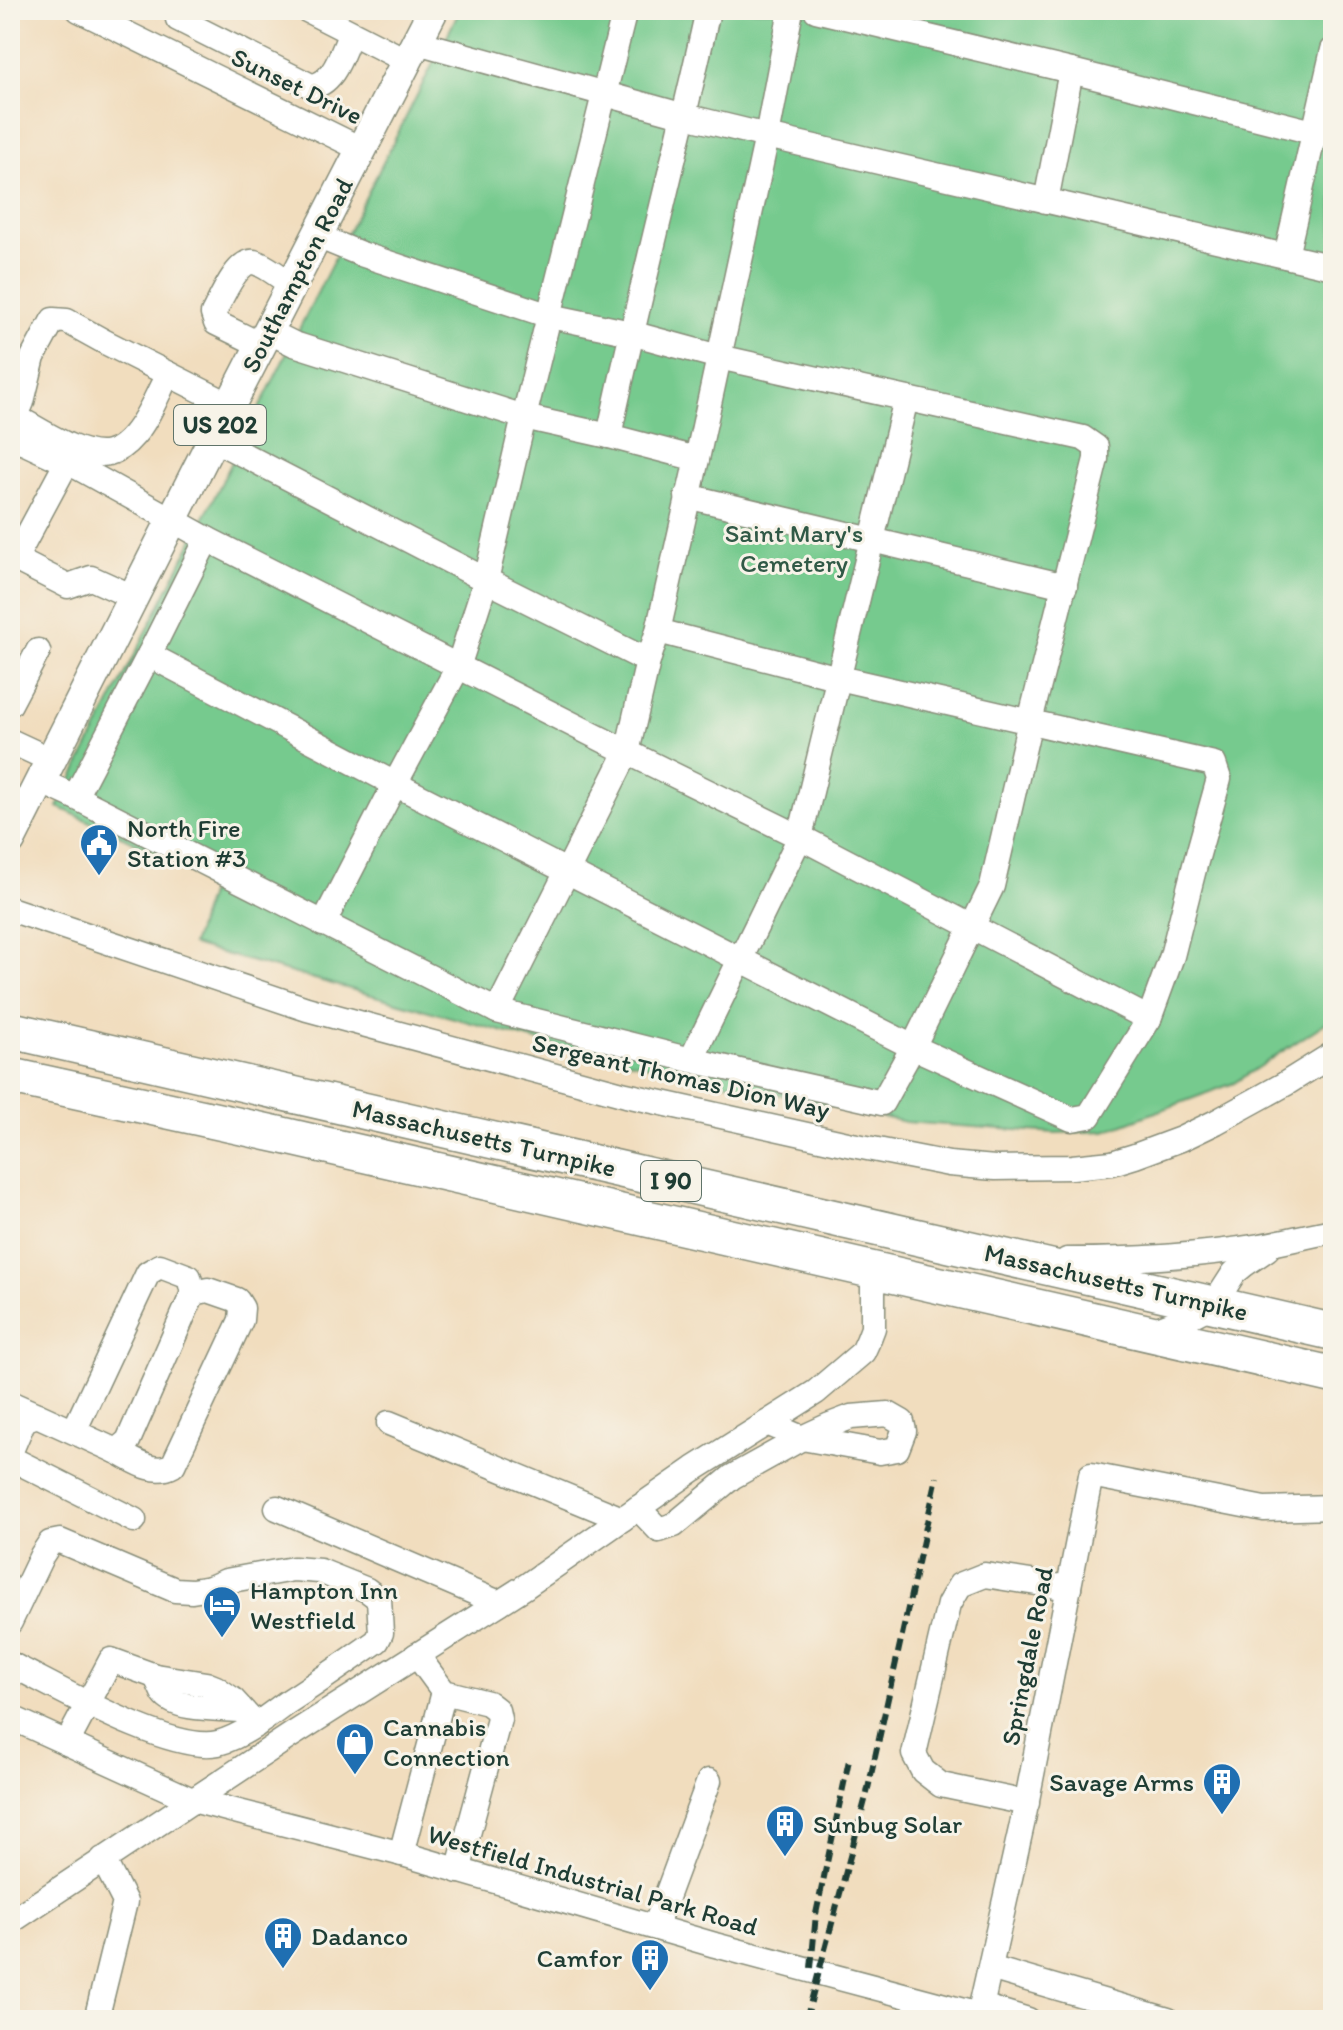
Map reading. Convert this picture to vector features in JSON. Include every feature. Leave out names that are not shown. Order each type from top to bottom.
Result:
[{"type":"highway","points":[[10,1012],[191,1056],[360,1110]]},
{"type":"highway","name":"Massachusetts Turnpike","points":[[10,1030],[1333,1332]]},
{"type":"highway","name":"Massachusetts Turnpike","points":[[10,1076],[301,1139],[1333,1375]]},
{"type":"main road","name":"Southampton Road","points":[[10,841],[433,10]]},
{"type":"street","name":"Sunset Drive","points":[[79,10],[361,149]]},
{"type":"street","points":[[307,10],[351,33],[412,51],[1333,267]]},
{"type":"street","points":[[323,924],[458,667],[486,580],[625,10]]},
{"type":"street","points":[[609,436],[708,10]]},
{"type":"street","points":[[497,1011],[627,752],[697,459],[791,10]]},
{"type":"street","points":[[816,10],[1323,135]]},
{"type":"street","points":[[160,50],[180,14],[311,86],[318,86],[329,79],[351,33]]},
{"type":"street","points":[[1286,256],[1323,135],[1333,50]]},
{"type":"street","points":[[1046,201],[1071,71]]},
{"type":"street","points":[[10,741],[75,797],[497,1011],[691,1060],[882,1103],[992,886],[1096,459],[1096,447],[1083,438],[550,316],[361,254],[317,236]]},
{"type":"street","points":[[292,285],[259,264],[251,261],[243,264],[213,314],[216,323],[294,344],[524,417],[697,459]]},
{"type":"street","points":[[12,427],[33,357],[53,320],[67,321],[230,405]]},
{"type":"street","points":[[12,427],[92,453],[109,453],[136,433],[168,374]]},
{"type":"street","points":[[691,1060],[800,837],[906,399]]},
{"type":"street","points":[[12,427],[67,462],[207,539],[800,837],[1149,1019]]},
{"type":"street","points":[[213,439],[648,661]]},
{"type":"street","points":[[67,462],[15,559],[68,586],[91,578],[133,597]]},
{"type":"street","points":[[687,496],[1065,586]]},
{"type":"street","points":[[75,797],[207,539]]},
{"type":"street","points":[[149,655],[395,784],[913,1047],[1072,1119],[1089,1116],[1149,1019],[1172,956],[1219,779],[1214,764],[839,678],[658,631]]},
{"type":"street","points":[[10,704],[38,651]]},
{"type":"street","name":"Sergeant Thomas Dion Way","points":[[10,909],[307,1009],[626,1095],[949,1164],[995,1168],[1112,1163],[1181,1139],[1216,1122],[1333,1054]]},
{"type":"street","points":[[1017,1260],[1142,1258],[1238,1249],[1333,1231]]},
{"type":"street","points":[[1149,1332],[1214,1304],[1234,1273],[1276,1243]]},
{"type":"street","points":[[74,1431],[148,1273],[160,1266],[189,1277],[193,1293],[128,1441],[116,1451]]},
{"type":"street","points":[[10,1922],[192,1800],[499,1603],[694,1469],[816,1392],[863,1352],[873,1328],[873,1269]]},
{"type":"street","points":[[10,1403],[155,1470],[164,1470],[173,1465],[241,1320],[242,1308],[237,1300],[208,1290],[193,1293]]},
{"type":"street","points":[[37,1415],[24,1420],[10,1455],[134,1520]]},
{"type":"street","points":[[389,1423],[630,1514],[659,1530],[674,1525],[732,1477],[802,1438],[767,1423]]},
{"type":"street","name":"Springdale Road","points":[[980,2014],[1025,1812],[1091,1475],[1264,1509],[1333,1507]]},
{"type":"street","points":[[277,1508],[499,1603]]},
{"type":"street","points":[[10,1622],[42,1555],[50,1543],[60,1541],[175,1590],[210,1588],[226,1581],[293,1569],[320,1571],[367,1590],[379,1599],[381,1633],[377,1641],[248,1717],[217,1743],[197,1744],[170,1739],[123,1720],[10,1664]]},
{"type":"street","points":[[1025,1812],[941,1785],[923,1771],[914,1754],[949,1604],[960,1585],[985,1575],[1069,1588]]},
{"type":"street","points":[[417,1655],[444,1692],[488,1703],[497,1710],[499,1719],[458,1871]]},
{"type":"street","points":[[67,1743],[111,1660],[155,1676],[163,1693],[173,1702],[248,1717]]},
{"type":"street","points":[[401,1854],[444,1692]]},
{"type":"street","name":"Westfield Industrial Park Road","points":[[10,1717],[192,1800],[401,1854],[729,1949],[980,2014],[1028,2020]]},
{"type":"street","points":[[655,1927],[709,1781]]},
{"type":"street","points":[[96,2020],[125,1902],[103,1859]]},
{"type":"street","points":[[990,1968],[1168,2020]]},
{"type":"green space","name":"Saint Mary's Cemetery","points":[[460,10],[1333,10],[1333,1018],[1234,1083],[1105,1131],[1056,1133],[905,1122],[533,1040],[192,945],[214,879],[58,807]]},
{"type":"railway","points":[[806,2020],[867,1793],[937,1477]]},
{"type":"railway","points":[[811,1968],[816,1914],[849,1760]]},
{"type":"place","name":"North Fire Station #3","points":[[99,877]]},
{"type":"place","name":"Hampton Inn Westfield","points":[[222,1639]]},
{"type":"place","name":"Cannabis Connection","points":[[355,1776]]},
{"type":"place","name":"Savage Arms","points":[[1222,1816]]},
{"type":"place","name":"Sunbug Solar","points":[[785,1858]]},
{"type":"place","name":"Dadanco","points":[[283,1970]]},
{"type":"place","name":"Camfor","points":[[650,1992]]}]
